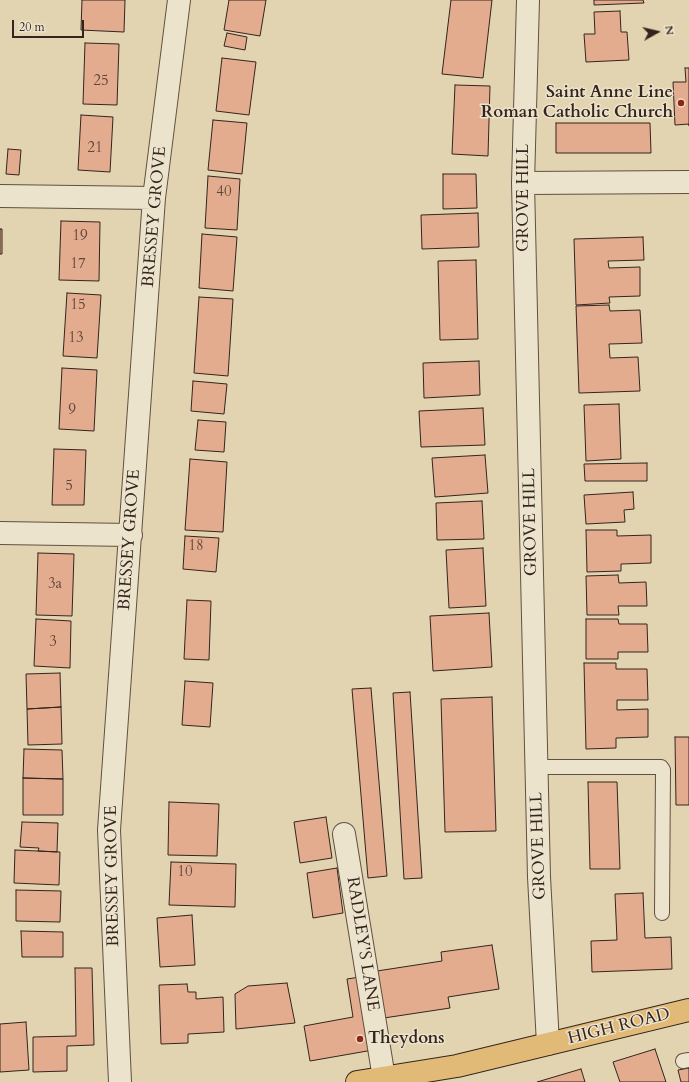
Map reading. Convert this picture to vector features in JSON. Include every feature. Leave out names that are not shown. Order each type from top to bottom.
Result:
[{"type":"main road","name":"HIGH ROAD","points":[[357,1082],[457,1066],[689,1010]]},
{"type":"street","name":"BRESSEY GROVE","points":[[120,1082],[109,830],[154,198],[179,0]]},
{"type":"street","name":"GROVE HILL","points":[[528,0],[523,183],[539,877],[548,1044]]},
{"type":"street","points":[[523,183],[689,182]]},
{"type":"street","points":[[0,196],[154,198]]},
{"type":"street","points":[[0,533],[131,535]]},
{"type":"street","name":"RADLEY'S LANE","points":[[344,834],[384,1078]]},
{"type":"lane","points":[[537,767],[661,767],[663,770],[662,913]]},
{"type":"building","points":[[82,0],[125,0],[124,32],[81,30]]},
{"type":"building","points":[[229,0],[266,0],[260,36],[224,30]]},
{"type":"building","points":[[451,0],[492,0],[483,78],[442,74]]},
{"type":"building","points":[[594,0],[643,0],[644,3],[594,5]]},
{"type":"building","points":[[620,11],[621,32],[627,32],[629,60],[586,62],[584,34],[595,34],[594,12]]},
{"type":"building","points":[[227,33],[247,37],[245,50],[224,46]]},
{"type":"building","points":[[85,43],[119,44],[117,105],[83,104]]},
{"type":"building","points":[[222,58],[256,62],[249,115],[216,111]]},
{"type":"building","name":"Saint Anne Line Roman Catholic Church","points":[[685,68],[689,68],[689,124],[675,125],[673,82],[686,82]]},
{"type":"building","points":[[455,85],[490,86],[488,156],[452,154]]},
{"type":"building","points":[[81,115],[113,117],[110,172],[78,170]]},
{"type":"building","points":[[213,120],[247,123],[242,174],[208,170]]},
{"type":"building","points":[[556,123],[650,123],[651,153],[556,153]]},
{"type":"building","points":[[8,149],[21,150],[19,175],[6,174]]},
{"type":"building","points":[[443,174],[476,174],[477,208],[443,209]]},
{"type":"building","points":[[208,176],[240,179],[237,230],[205,228]]},
{"type":"building","points":[[478,213],[479,247],[422,249],[421,215]]},
{"type":"building","points":[[61,221],[100,222],[99,281],[59,280]]},
{"type":"building","points":[[0,229],[2,229],[2,254],[0,254]]},
{"type":"building","points":[[202,234],[237,237],[233,291],[199,288]]},
{"type":"building","points":[[643,237],[644,260],[608,261],[609,268],[640,267],[640,296],[609,297],[610,303],[576,305],[574,239]]},
{"type":"building","points":[[476,260],[478,339],[440,340],[438,261]]},
{"type":"building","points":[[67,293],[101,295],[97,358],[63,356]]},
{"type":"building","points":[[199,297],[233,299],[228,376],[194,373]]},
{"type":"building","points":[[609,305],[610,311],[640,310],[642,343],[609,344],[610,358],[638,357],[640,391],[579,393],[576,306]]},
{"type":"building","points":[[479,361],[480,395],[424,398],[423,363]]},
{"type":"building","points":[[62,368],[97,370],[94,431],[59,429]]},
{"type":"building","points":[[193,381],[227,384],[224,414],[191,411]]},
{"type":"building","points":[[619,404],[621,459],[586,461],[584,405]]},
{"type":"building","points":[[483,408],[485,445],[421,447],[419,411]]},
{"type":"building","points":[[198,420],[226,422],[224,452],[195,450]]},
{"type":"building","points":[[54,449],[86,450],[84,505],[52,505]]},
{"type":"building","points":[[485,455],[488,493],[435,497],[432,458]]},
{"type":"building","points":[[190,459],[227,462],[223,532],[185,530]]},
{"type":"building","points":[[647,463],[647,481],[585,481],[584,464]]},
{"type":"building","points":[[633,492],[634,509],[624,510],[625,522],[586,524],[584,495]]},
{"type":"building","points":[[482,501],[484,539],[437,540],[436,503]]},
{"type":"building","points":[[586,530],[617,530],[617,536],[651,535],[651,563],[621,564],[621,571],[587,572]]},
{"type":"building","points":[[185,536],[219,538],[216,572],[183,569]]},
{"type":"building","points":[[483,548],[486,606],[449,608],[446,550]]},
{"type":"building","points":[[38,553],[74,554],[72,616],[36,615]]},
{"type":"building","points":[[618,575],[619,583],[646,582],[647,606],[618,606],[619,615],[587,615],[586,576]]},
{"type":"building","points":[[187,600],[211,601],[209,660],[184,659]]},
{"type":"building","points":[[489,613],[492,667],[433,671],[430,616]]},
{"type":"building","points":[[36,619],[71,621],[70,668],[34,666]]},
{"type":"building","points":[[586,619],[618,619],[619,624],[647,624],[648,652],[618,652],[618,659],[586,659]]},
{"type":"building","points":[[584,663],[616,663],[616,669],[647,669],[648,700],[617,700],[617,710],[648,709],[648,737],[616,738],[616,748],[586,749]]},
{"type":"building","points":[[60,673],[61,707],[27,709],[26,674]]},
{"type":"building","points":[[185,681],[213,683],[210,727],[182,725]]},
{"type":"building","points":[[371,688],[387,876],[368,878],[352,689]]},
{"type":"building","points":[[410,692],[422,878],[404,879],[393,693]]},
{"type":"building","points":[[492,697],[496,831],[445,832],[441,699]]},
{"type":"building","points":[[61,707],[62,744],[28,745],[27,709]]},
{"type":"building","points":[[675,737],[689,737],[689,805],[676,805]]},
{"type":"building","points":[[24,749],[62,750],[63,779],[23,778]]},
{"type":"building","points":[[23,778],[63,779],[63,815],[23,815]]},
{"type":"building","points":[[588,782],[617,782],[620,869],[590,869]]},
{"type":"building","points":[[169,802],[219,804],[217,856],[168,855]]},
{"type":"building","points":[[326,817],[332,858],[300,863],[294,822]]},
{"type":"building","points":[[22,822],[58,823],[57,852],[38,851],[39,848],[20,847]]},
{"type":"building","points":[[15,850],[60,852],[59,885],[14,883]]},
{"type":"building","points":[[171,862],[236,864],[235,907],[169,905]]},
{"type":"building","points":[[337,868],[343,913],[313,918],[307,873]]},
{"type":"building","points":[[16,890],[61,891],[60,922],[16,921]]},
{"type":"building","points":[[643,893],[645,938],[671,937],[672,969],[592,972],[591,941],[617,940],[615,894]]},
{"type":"building","points":[[192,915],[195,965],[160,967],[157,918]]},
{"type":"building","points":[[21,931],[63,932],[63,957],[22,957]]},
{"type":"building","points":[[492,945],[499,989],[448,997],[450,1008],[384,1018],[377,971],[442,961],[441,952]]},
{"type":"building","points":[[75,968],[92,968],[94,1045],[67,1046],[67,1071],[33,1072],[33,1037],[76,1036]]},
{"type":"building","points":[[360,977],[373,1050],[310,1061],[304,1026],[353,1017],[347,979]]},
{"type":"building","points":[[287,983],[295,1023],[236,1029],[235,994],[248,986]]},
{"type":"building","points":[[187,984],[188,992],[196,992],[196,999],[223,997],[224,1032],[188,1034],[188,1043],[161,1044],[159,985]]},
{"type":"building","points":[[26,1022],[29,1070],[0,1072],[0,1024]]},
{"type":"building","points":[[655,1049],[666,1082],[620,1082],[613,1062]]},
{"type":"building","points":[[689,1068],[689,1082],[681,1082],[678,1070]]},
{"type":"building","points":[[581,1069],[585,1082],[537,1082]]},
{"type":"place","name":"Saint Anne Line Roman Catholic Church","points":[[681,103]]},
{"type":"place","name":"Theydons","points":[[360,1039]]}]
